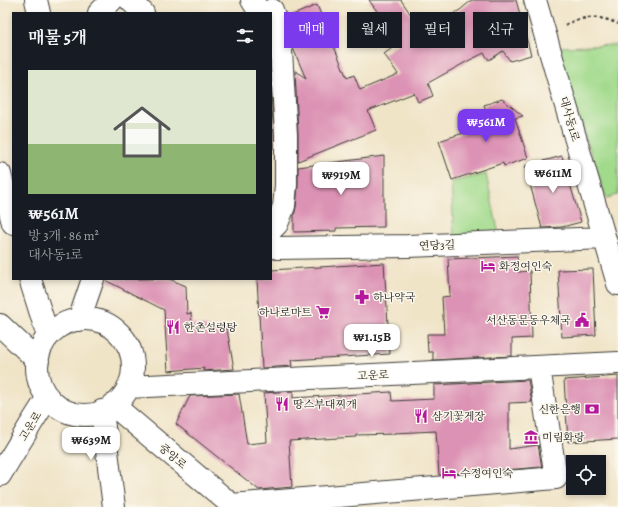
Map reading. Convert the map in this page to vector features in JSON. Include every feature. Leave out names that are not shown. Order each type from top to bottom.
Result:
[{"type":"street","points":[[36,0],[39,12]]},
{"type":"street","points":[[88,0],[93,12]]},
{"type":"street","points":[[100,12],[112,0]]},
{"type":"street","points":[[130,0],[142,12]]},
{"type":"street","points":[[252,0],[272,9],[280,34],[286,135],[286,185],[284,206],[277,224],[272,229]]},
{"type":"street","name":"대사동1로","points":[[535,0],[618,284]]},
{"type":"street","points":[[0,174],[12,219]]},
{"type":"street","name":"연당3길","points":[[272,246],[277,248],[408,246],[604,238]]},
{"type":"street","points":[[30,280],[48,336]]},
{"type":"street","points":[[79,320],[93,280]]},
{"type":"street","points":[[79,320],[92,320],[105,323],[116,330],[129,348],[132,361],[132,374],[128,387],[122,397],[108,408],[98,413],[73,413],[60,407],[48,397],[39,380],[38,361],[41,348],[48,336],[62,325],[70,321],[79,320]]},
{"type":"street","points":[[0,325],[38,361]]},
{"type":"street","name":"고운로","points":[[128,387],[618,363]]},
{"type":"street","points":[[233,506],[556,478],[539,367]]},
{"type":"street","name":"고운로","points":[[0,475],[48,397]]},
{"type":"street","points":[[108,408],[114,507]]},
{"type":"street","name":"중앙로","points":[[108,408],[233,506]]},
{"type":"path","points":[[545,35],[572,21],[585,18],[600,18],[618,24]]},
{"type":"green space","points":[[618,45],[618,195],[606,198],[557,53],[558,47]]},
{"type":"green space","points":[[486,174],[499,235],[454,236],[451,182]]},
{"type":"building","points":[[369,0],[401,0],[410,13],[410,48],[465,48],[465,12],[456,12],[472,0],[516,0],[519,12],[473,12],[473,48],[528,48],[528,44],[531,55],[510,61],[503,51],[489,60],[484,53],[428,83],[433,96],[418,102],[414,93],[368,111],[376,130],[298,161],[295,70],[306,79],[293,48],[335,48],[347,78],[354,75],[360,90],[398,74],[384,54],[392,48],[402,48],[402,12],[377,12]]},
{"type":"building","points":[[317,5],[320,12],[300,12]]},
{"type":"building","points":[[502,99],[523,116],[515,118],[528,158],[504,166],[503,163],[452,180],[439,141],[491,124],[484,105]]},
{"type":"building","points":[[272,107],[274,135],[274,148],[272,148]]},
{"type":"building","points":[[384,156],[384,227],[336,228],[336,231],[294,232],[298,167]]},
{"type":"building","points":[[562,156],[581,222],[562,227],[542,228],[525,166]]},
{"type":"building","points":[[517,256],[518,272],[530,271],[532,338],[512,339],[512,356],[433,360],[433,352],[428,352],[427,334],[444,334],[442,297],[450,296],[448,259]]},
{"type":"building","points":[[384,263],[390,354],[291,360],[292,366],[262,368],[257,280],[272,280],[272,270]]},
{"type":"building","points":[[593,269],[596,335],[562,337],[558,270]]},
{"type":"building","points":[[105,280],[171,280],[186,286],[187,314],[191,313],[192,324],[227,329],[234,369],[203,371],[204,368],[168,371],[164,310]]},
{"type":"building","name":"신한은행","points":[[618,376],[618,439],[568,442],[564,380]]},
{"type":"building","points":[[528,380],[532,402],[509,403],[509,449],[538,445],[542,467],[439,475],[436,431],[356,435],[356,437],[289,441],[292,487],[259,490],[176,424],[190,396],[239,394],[247,444],[267,442],[264,393],[293,391],[293,398],[391,392],[392,401],[434,399],[434,385]]},
{"type":"place","name":"화정여인숙","points":[[488,266]]},
{"type":"place","name":"하나약국","points":[[362,297]]},
{"type":"place","name":"하나로마트","points":[[323,312]]},
{"type":"place","name":"서산동문동우체국","points":[[582,320]]},
{"type":"place","name":"한촌설렁탕","points":[[173,327]]},
{"type":"place","name":"땅스부대찌개","points":[[282,404]]},
{"type":"place","name":"신한은행","points":[[592,409]]},
{"type":"place","name":"삼기꽃게장","points":[[421,416]]},
{"type":"place","name":"미림화랑","points":[[531,437]]},
{"type":"place","name":"수정여인숙","points":[[449,473]]}]
